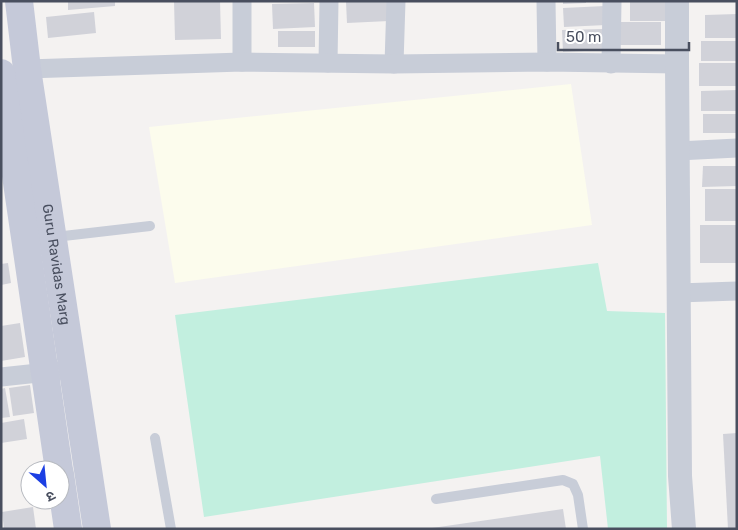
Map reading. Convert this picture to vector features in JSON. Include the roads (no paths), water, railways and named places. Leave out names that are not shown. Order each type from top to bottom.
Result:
[{"type":"main road","name":"Guru Ravidas Marg","points":[[18,1],[14,71],[45,373],[58,460]]},
{"type":"main road","name":"Guru Ravidas Marg","points":[[14,71],[53,238],[97,529]]},
{"type":"main road","points":[[65,510],[68,529]]},
{"type":"street","points":[[242,1],[242,62]]},
{"type":"street","points":[[328,63],[329,1]]},
{"type":"street","points":[[394,64],[396,1]]},
{"type":"street","points":[[546,1],[547,62]]},
{"type":"street","points":[[611,64],[612,1]]},
{"type":"street","points":[[677,1],[680,476],[684,529]]},
{"type":"street","points":[[14,71],[242,62],[676,64]]},
{"type":"street","points":[[678,150],[737,148]]},
{"type":"street","points":[[678,293],[737,291]]},
{"type":"street","points":[[1,377],[73,369]]},
{"type":"lane","points":[[53,238],[150,226]]},
{"type":"lane","points":[[155,438],[171,529]]},
{"type":"lane","points":[[436,499],[563,480],[573,484],[578,494],[582,529]]}]
